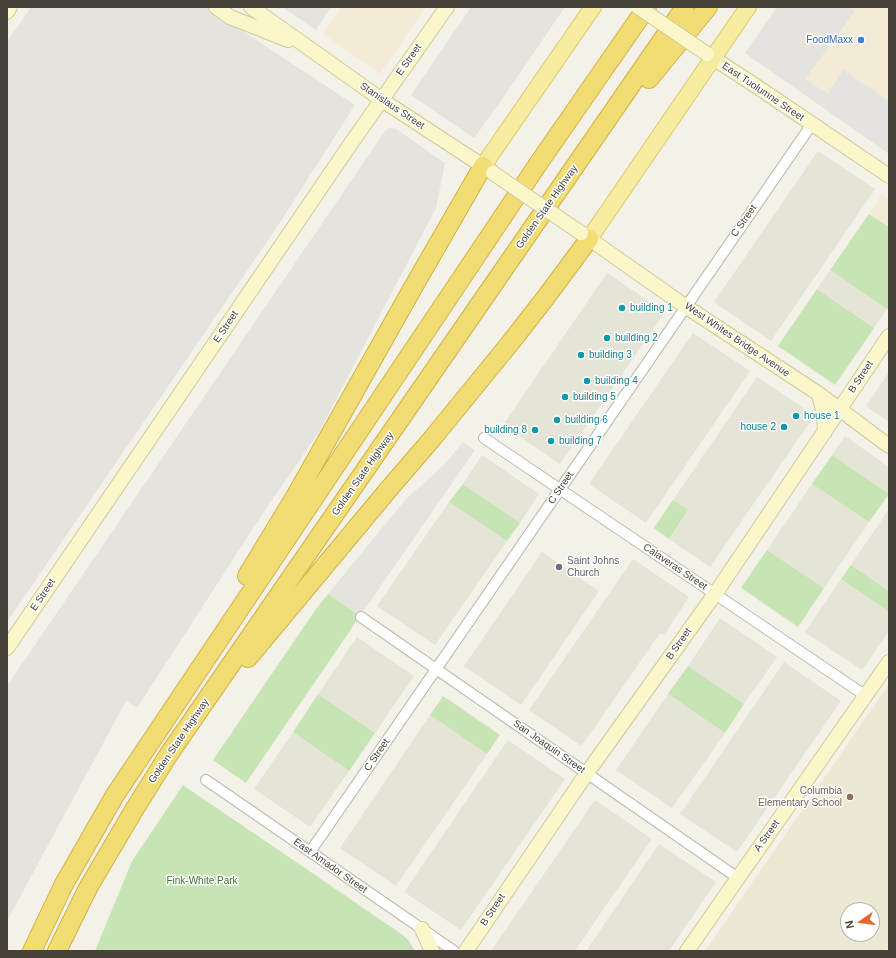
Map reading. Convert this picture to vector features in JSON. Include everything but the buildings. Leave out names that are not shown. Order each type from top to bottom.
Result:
[{"type":"highway","points":[[538,164],[634,7]]},
{"type":"highway","points":[[32,951],[64,884],[89,837],[152,738],[538,164],[647,7]]},
{"type":"highway","name":"Golden State Highway","points":[[58,951],[88,888],[169,754],[685,7]]},
{"type":"highway","points":[[570,175],[708,7]]},
{"type":"highway","points":[[152,738],[295,497],[415,284],[488,170]]},
{"type":"highway","points":[[169,754],[511,342],[546,298],[585,236]]},
{"type":"main road","points":[[7,12],[10,7]]},
{"type":"main road","points":[[216,7],[230,17],[308,49]]},
{"type":"main road","name":"Stanislaus Street","points":[[251,7],[308,49],[382,100],[536,202]]},
{"type":"main road","name":"E Street","points":[[7,648],[446,7]]},
{"type":"main road","points":[[488,170],[593,7]]},
{"type":"main road","name":"East Tuolumne Street","points":[[638,7],[889,176]]},
{"type":"main road","points":[[585,236],[710,56],[748,7]]},
{"type":"main road","name":"West Whites Bridge Avenue","points":[[536,202],[686,306],[819,394],[839,410]]},
{"type":"main road","name":"B Street","points":[[466,951],[587,773],[715,594],[889,336]]},
{"type":"main road","points":[[819,394],[824,414],[825,432]]},
{"type":"main road","points":[[839,410],[889,446]]},
{"type":"main road","name":"A Street","points":[[687,951],[889,662]]},
{"type":"main road","points":[[422,929],[432,951]]},
{"type":"street","name":"C Street","points":[[310,852],[812,124]]},
{"type":"street","name":"Calaveras Street","points":[[484,438],[866,696]]},
{"type":"street","name":"San Joaquin Street","points":[[361,617],[738,878]]},
{"type":"street","name":"East Amador Street","points":[[206,780],[454,951]]},
{"type":"shaded area","points":[[31,7],[206,7],[355,105],[275,230],[7,622],[7,42]]},
{"type":"shaded area","points":[[282,7],[331,7],[316,30]]},
{"type":"shaded area","points":[[342,7],[426,7],[380,74],[323,34]]},
{"type":"shaded area","points":[[471,7],[565,7],[474,138],[411,95]]},
{"type":"shaded area","points":[[776,7],[889,7],[889,154],[745,53]]},
{"type":"shaded area","points":[[778,7],[849,7],[855,11],[805,79],[828,94],[843,70],[889,101],[889,154],[745,53]]},
{"type":"shaded area","points":[[390,128],[396,129],[445,163],[436,208],[319,432],[263,513],[137,708],[126,701],[7,921],[7,686],[385,131]]},
{"type":"shaded area","points":[[818,151],[875,189],[771,341],[714,302]]},
{"type":"shaded area","points":[[882,194],[889,199],[889,227],[869,214]]},
{"type":"shaded area","points":[[830,270],[887,309],[874,328],[817,289]]},
{"type":"shaded area","points":[[607,273],[665,312],[560,464],[503,425]]},
{"type":"shaded area","points":[[693,333],[750,371],[646,523],[589,484]]},
{"type":"shaded area","points":[[889,372],[889,422],[866,406]]},
{"type":"shaded area","points":[[757,377],[811,413],[812,419],[710,567],[669,539],[688,510],[673,500]]},
{"type":"shaded area","points":[[845,436],[889,467],[889,494],[832,455]]},
{"type":"shaded area","points":[[463,442],[475,450],[360,616],[328,594],[406,499],[445,464]]},
{"type":"shaded area","points":[[482,455],[539,494],[520,523],[463,484]]},
{"type":"shaded area","points":[[812,484],[869,522],[824,588],[767,550]]},
{"type":"shaded area","points":[[449,502],[507,541],[435,645],[377,606]]},
{"type":"shaded area","points":[[889,509],[889,591],[851,565]]},
{"type":"shaded area","points":[[542,552],[599,591],[521,705],[464,666]]},
{"type":"shaded area","points":[[633,559],[689,597],[664,635],[660,633],[583,744],[580,745],[529,710]]},
{"type":"shaded area","points":[[841,579],[889,612],[889,631],[862,670],[805,632]]},
{"type":"shaded area","points":[[720,618],[777,657],[744,704],[688,666]]},
{"type":"shaded area","points":[[357,637],[414,676],[375,733],[318,694]]},
{"type":"shaded area","points":[[784,662],[841,701],[737,852],[680,814]]},
{"type":"shaded area","name":"Columbia Elementary School","points":[[889,684],[889,948],[876,951],[705,951]]},
{"type":"shaded area","points":[[668,694],[725,733],[672,808],[616,770]]},
{"type":"shaded area","points":[[430,715],[487,754],[396,886],[340,848]]},
{"type":"shaded area","points":[[293,732],[349,771],[310,827],[254,789]]},
{"type":"shaded area","points":[[508,740],[565,779],[461,930],[404,892]]},
{"type":"shaded area","points":[[595,800],[652,839],[575,951],[491,951]]},
{"type":"shaded area","points":[[659,844],[716,882],[669,951],[586,951]]},
{"type":"green space","points":[[869,214],[889,227],[889,307],[887,309],[830,270]]},
{"type":"green space","points":[[817,289],[874,328],[835,385],[778,346]]},
{"type":"green space","points":[[832,455],[889,494],[869,522],[812,484]]},
{"type":"green space","points":[[463,484],[520,523],[507,541],[449,502]]},
{"type":"green space","points":[[673,500],[688,510],[669,539],[654,528]]},
{"type":"green space","points":[[767,550],[824,588],[798,627],[741,588]]},
{"type":"green space","points":[[851,565],[889,591],[889,612],[841,579]]},
{"type":"green space","points":[[328,594],[360,616],[246,783],[213,760],[316,609]]},
{"type":"green space","points":[[688,666],[744,704],[725,733],[668,694]]},
{"type":"green space","points":[[318,694],[375,733],[349,771],[293,732]]},
{"type":"green space","points":[[443,696],[500,735],[487,754],[430,715]]},
{"type":"green space","name":"Fink-White Park","points":[[183,785],[403,935],[415,951],[95,951],[132,861]]},
{"type":"place","name":"FoodMaxx","points":[[861,40]]},
{"type":"place","name":"building 1","points":[[622,308]]},
{"type":"place","name":"building 2","points":[[607,338]]},
{"type":"place","name":"building 3","points":[[581,355]]},
{"type":"place","name":"building 4","points":[[587,381]]},
{"type":"place","name":"building 5","points":[[565,397]]},
{"type":"place","name":"house 1","points":[[796,416]]},
{"type":"place","name":"building 6","points":[[557,420]]},
{"type":"place","name":"house 2","points":[[784,427]]},
{"type":"place","name":"building 8","points":[[535,430]]},
{"type":"place","name":"building 7","points":[[551,441]]},
{"type":"place","name":"Saint Johns Church","points":[[559,567]]},
{"type":"place","name":"Columbia Elementary School","points":[[850,797]]}]
